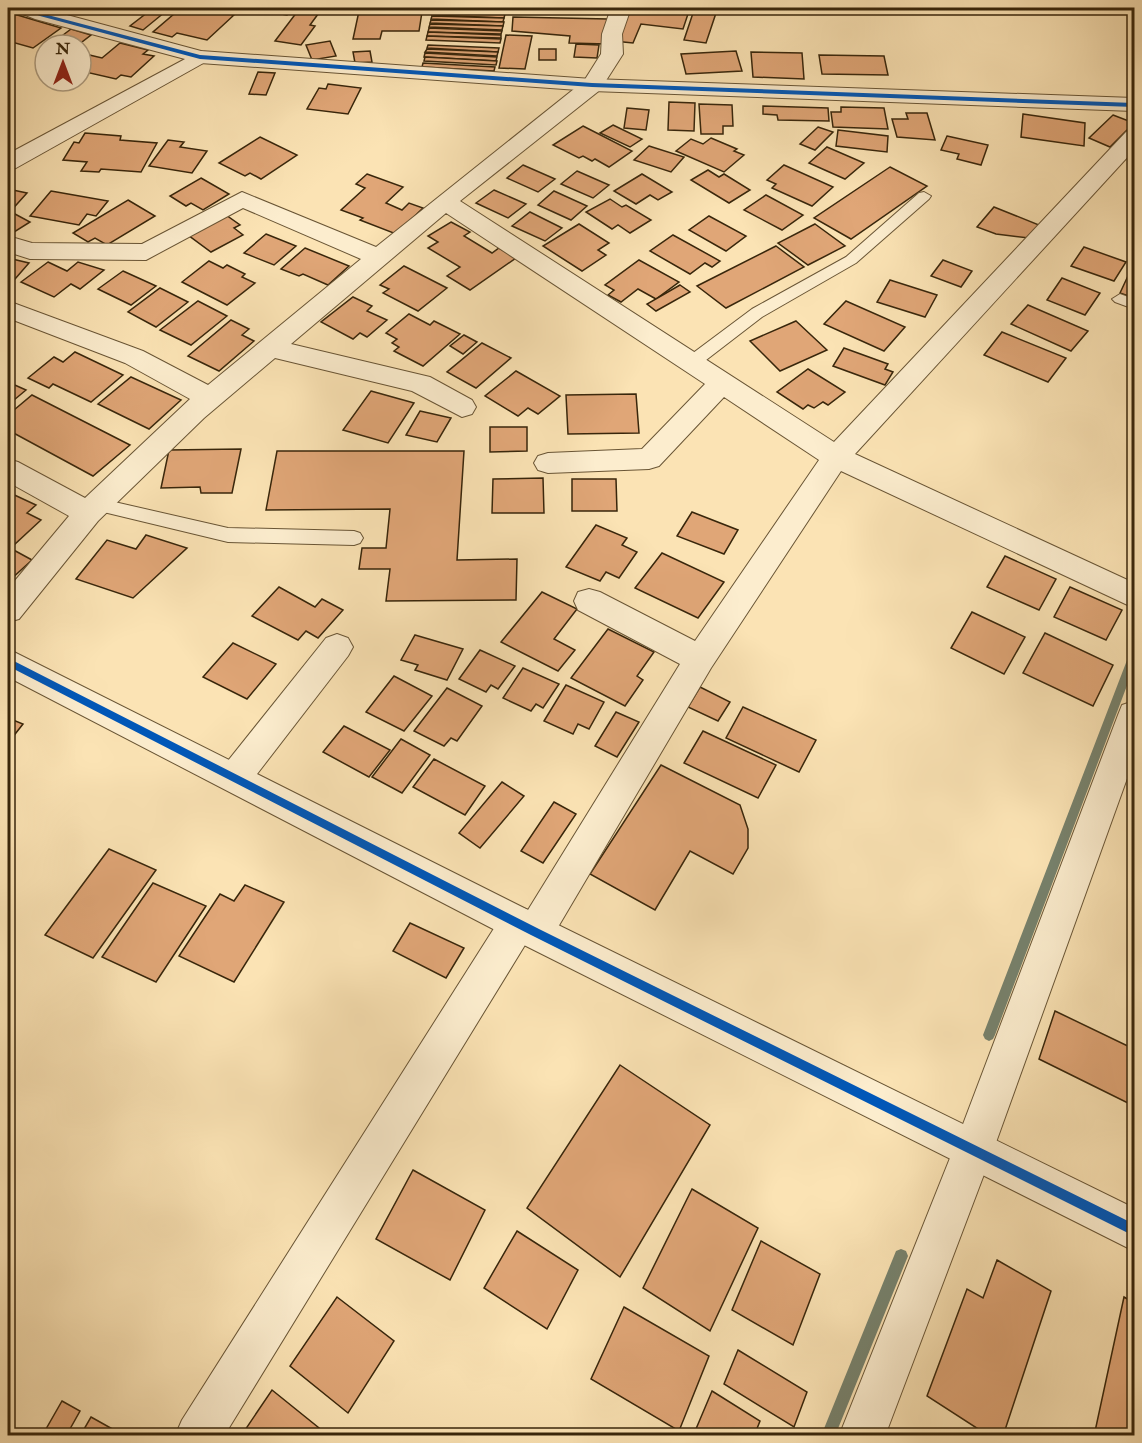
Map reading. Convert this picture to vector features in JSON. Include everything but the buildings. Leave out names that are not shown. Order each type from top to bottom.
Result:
[{"type":"street","points":[[25,8],[42,15],[200,57],[592,85],[1134,105]]},
{"type":"street","points":[[8,610],[92,508],[210,398],[445,202],[592,85],[612,54],[612,34],[621,8]]},
{"type":"street","points":[[8,163],[200,57]]},
{"type":"street","points":[[198,1436],[699,659],[836,458],[1134,137]]},
{"type":"street","points":[[8,244],[30,251],[146,252],[242,199],[379,257]]},
{"type":"street","points":[[445,202],[836,458],[1134,596]]},
{"type":"street","points":[[8,309],[134,357],[210,398]]},
{"type":"street","points":[[270,348],[420,384],[462,407]]},
{"type":"street","points":[[548,463],[649,459],[722,383]]},
{"type":"street","points":[[8,469],[92,508]]},
{"type":"street","points":[[590,601],[699,659]]},
{"type":"street","points":[[235,777],[337,646]]},
{"type":"street","points":[[8,662],[526,927],[974,1148],[1134,1230]]},
{"type":"street","points":[[862,1436],[974,1148],[1134,715]]},
{"type":"lane","points":[[691,363],[757,313],[851,260],[924,196]]},
{"type":"lane","points":[[92,508],[228,535],[354,538]]},
{"type":"waterway","points":[[989,1035],[1134,655]]},
{"type":"waterway","points":[[828,1436],[901,1256]]},
{"type":"cycle path","points":[[25,8],[42,15],[200,57],[592,85],[1134,105]]},
{"type":"cycle path","points":[[8,662],[535,932],[1134,1230]]}]
